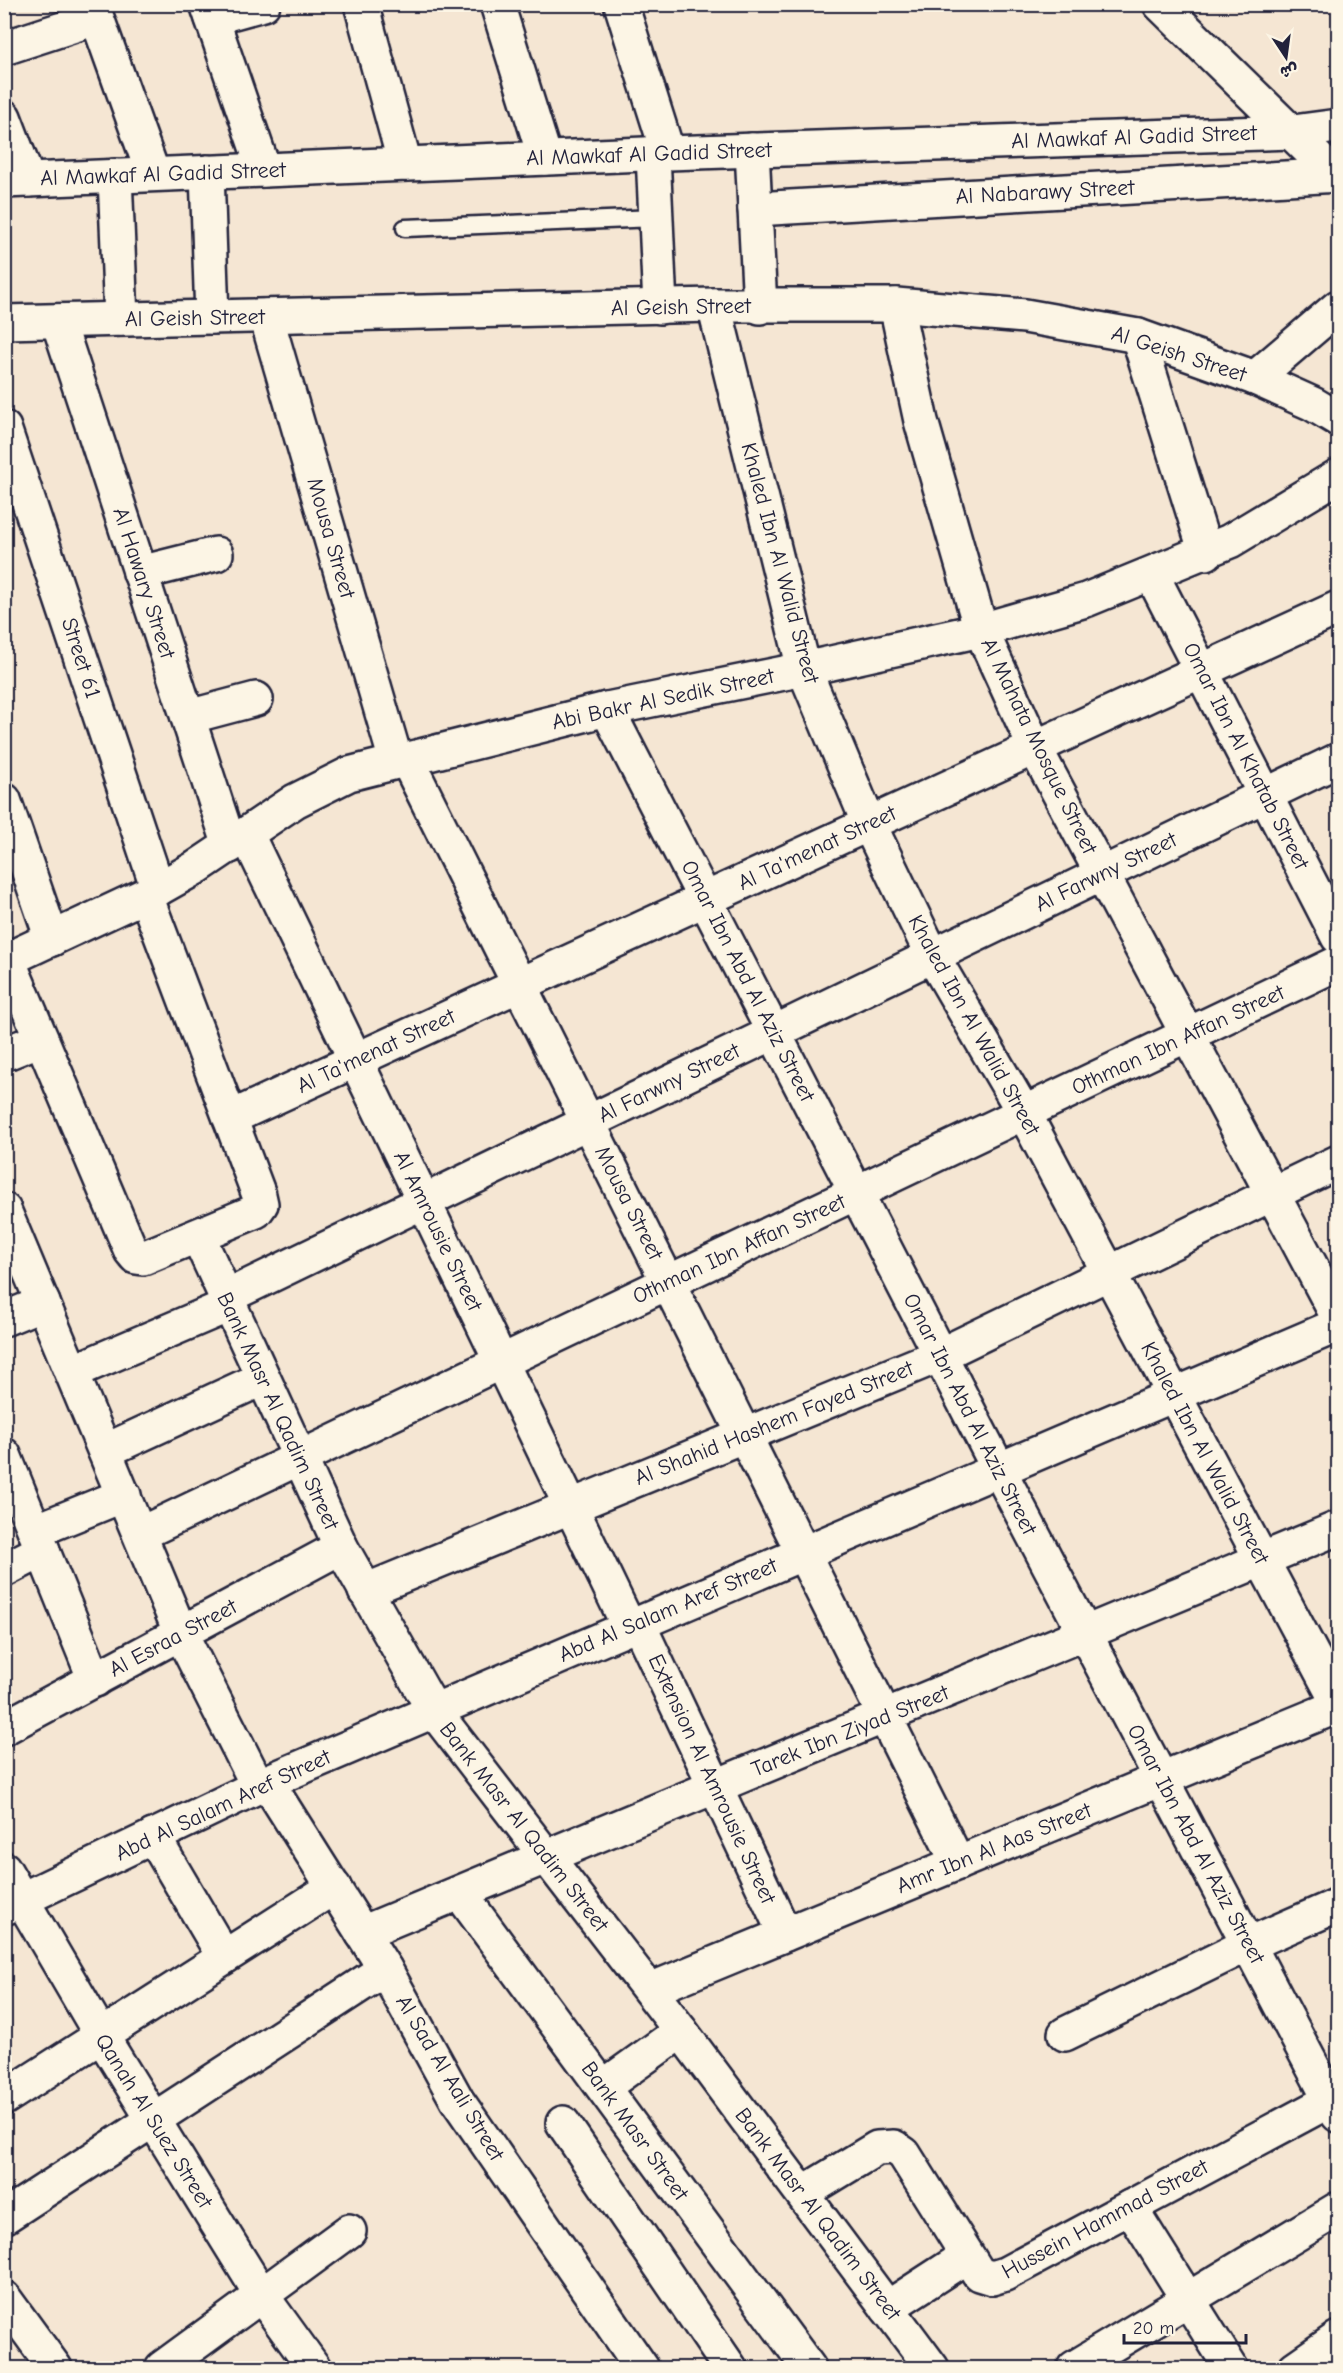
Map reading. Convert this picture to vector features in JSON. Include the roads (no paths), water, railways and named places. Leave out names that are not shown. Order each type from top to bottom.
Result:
[{"type":"street","points":[[263,4],[210,11],[264,170]]},
{"type":"street","points":[[361,4],[405,164]]},
{"type":"street","points":[[497,4],[545,158]]},
{"type":"street","points":[[621,4],[660,154],[656,218],[660,307]]},
{"type":"street","points":[[1160,4],[1337,176]]},
{"type":"street","points":[[4,48],[94,11],[153,174]]},
{"type":"street","points":[[4,117],[16,180]]},
{"type":"street","name":"Al Mawkaf Al Gadid Street","points":[[16,180],[752,150],[1293,132],[1338,126]]},
{"type":"street","points":[[752,150],[760,307]]},
{"type":"street","points":[[207,172],[212,317]]},
{"type":"street","points":[[115,176],[121,319]]},
{"type":"street","name":"Al Nabarawy Street","points":[[755,209],[1337,176]]},
{"type":"street","name":"Al Geish Street","points":[[4,322],[714,305],[760,307],[896,305],[1025,316],[1138,336],[1255,378],[1313,404],[1338,419]]},
{"type":"street","name":"Khaled Ibn Al Walid Street","points":[[714,305],[804,669],[869,824],[933,957],[1024,1113],[1338,1705]]},
{"type":"street","name":"Al Mahata Mosque Street","points":[[896,305],[921,422],[981,630],[1035,748],[1338,1317]]},
{"type":"street","points":[[1255,378],[1338,307]]},
{"type":"street","name":"Mousa Street","points":[[266,316],[401,759],[520,985],[958,1863]]},
{"type":"street","name":"Al Hawary Street","points":[[58,321],[188,717],[238,841]]},
{"type":"street","points":[[1138,336],[1206,553]]},
{"type":"street","name":"Street 61","points":[[4,428],[152,892],[261,1204],[256,1211],[198,1236]]},
{"type":"street","name":"Abi Bakr Al Sedik Street","points":[[6,961],[152,892],[238,841],[295,801],[349,774],[401,759],[608,709],[981,630],[1086,600],[1206,553],[1338,476]]},
{"type":"street","points":[[140,573],[216,554]]},
{"type":"street","name":"Omar Ibn Al Khatab Street","points":[[1152,575],[1338,937]]},
{"type":"street","name":"Al Ta'menat Street","points":[[230,1118],[1338,608]]},
{"type":"street","points":[[188,717],[256,699]]},
{"type":"street","name":"Omar Ibn Abd Al Aziz Street","points":[[608,709],[1084,1634],[1336,2104]]},
{"type":"street","name":"Al Farwny Street","points":[[72,1372],[228,1301],[424,1202],[1338,760]]},
{"type":"street","points":[[4,800],[52,939]]},
{"type":"street","name":"Al Amrousie Street","points":[[238,841],[356,1060],[571,1506],[634,1625]]},
{"type":"street","points":[[6,961],[131,1251],[136,1257],[143,1258],[198,1236]]},
{"type":"street","name":"Othman Ibn Affan Street","points":[[140,1534],[1338,963]]},
{"type":"street","points":[[4,1054],[41,1039]]},
{"type":"street","name":"Al Shahid Hashem Fayed Street","points":[[365,1591],[940,1355],[1338,1162]]},
{"type":"street","name":"Al Sad Al Aali Street","points":[[4,1210],[181,1634],[262,1784],[334,1887],[385,1969],[457,2100],[642,2368]]},
{"type":"street","name":"Bank Masr Al Qadim Street","points":[[198,1236],[340,1547],[434,1711],[650,1990],[932,2368]]},
{"type":"street","points":[[4,1319],[43,1303]]},
{"type":"street","name":"Abd Al Salam Aref Street","points":[[13,1905],[262,1784],[1338,1325]]},
{"type":"street","points":[[105,1451],[263,1378]]},
{"type":"street","points":[[4,1455],[95,1680]]},
{"type":"street","points":[[4,1570],[39,1540],[124,1495]]},
{"type":"street","name":"Tarek Ibn Ziyad Street","points":[[362,1933],[1338,1528]]},
{"type":"street","name":"Al Esraa Street","points":[[4,1728],[340,1547]]},
{"type":"street","name":"Extension Al Amrousie Street","points":[[634,1625],[715,1786],[785,1934]]},
{"type":"street","name":"Amr Ibn Al Aas Street","points":[[650,1990],[1338,1705]]},
{"type":"street","points":[[153,1836],[224,1957]]},
{"type":"street","name":"Qanah Al Suez Street","points":[[4,1869],[13,1905],[101,2036],[262,2296],[314,2368]]},
{"type":"street","points":[[4,2098],[334,1887]]},
{"type":"street","name":"Bank Masr Street","points":[[460,1893],[809,2368]]},
{"type":"street","points":[[1065,2034],[1249,1944],[1338,1905]]},
{"type":"street","points":[[4,2217],[385,1969]]},
{"type":"street","points":[[603,2087],[681,2031]]},
{"type":"street","name":"Hussein Hammad Street","points":[[803,2193],[877,2148],[894,2147],[904,2154],[979,2274],[992,2278],[1336,2104]]},
{"type":"street","points":[[563,2124],[730,2368]]},
{"type":"street","points":[[1130,2207],[1231,2368]]},
{"type":"street","points":[[1074,2368],[1338,2209]]},
{"type":"street","points":[[162,2368],[349,2231]]},
{"type":"street","points":[[887,2308],[967,2256]]},
{"type":"street","points":[[4,2298],[55,2368]]},
{"type":"street","points":[[1295,2368],[1338,2338]]},
{"type":"lane","points":[[405,228],[656,218]]}]
